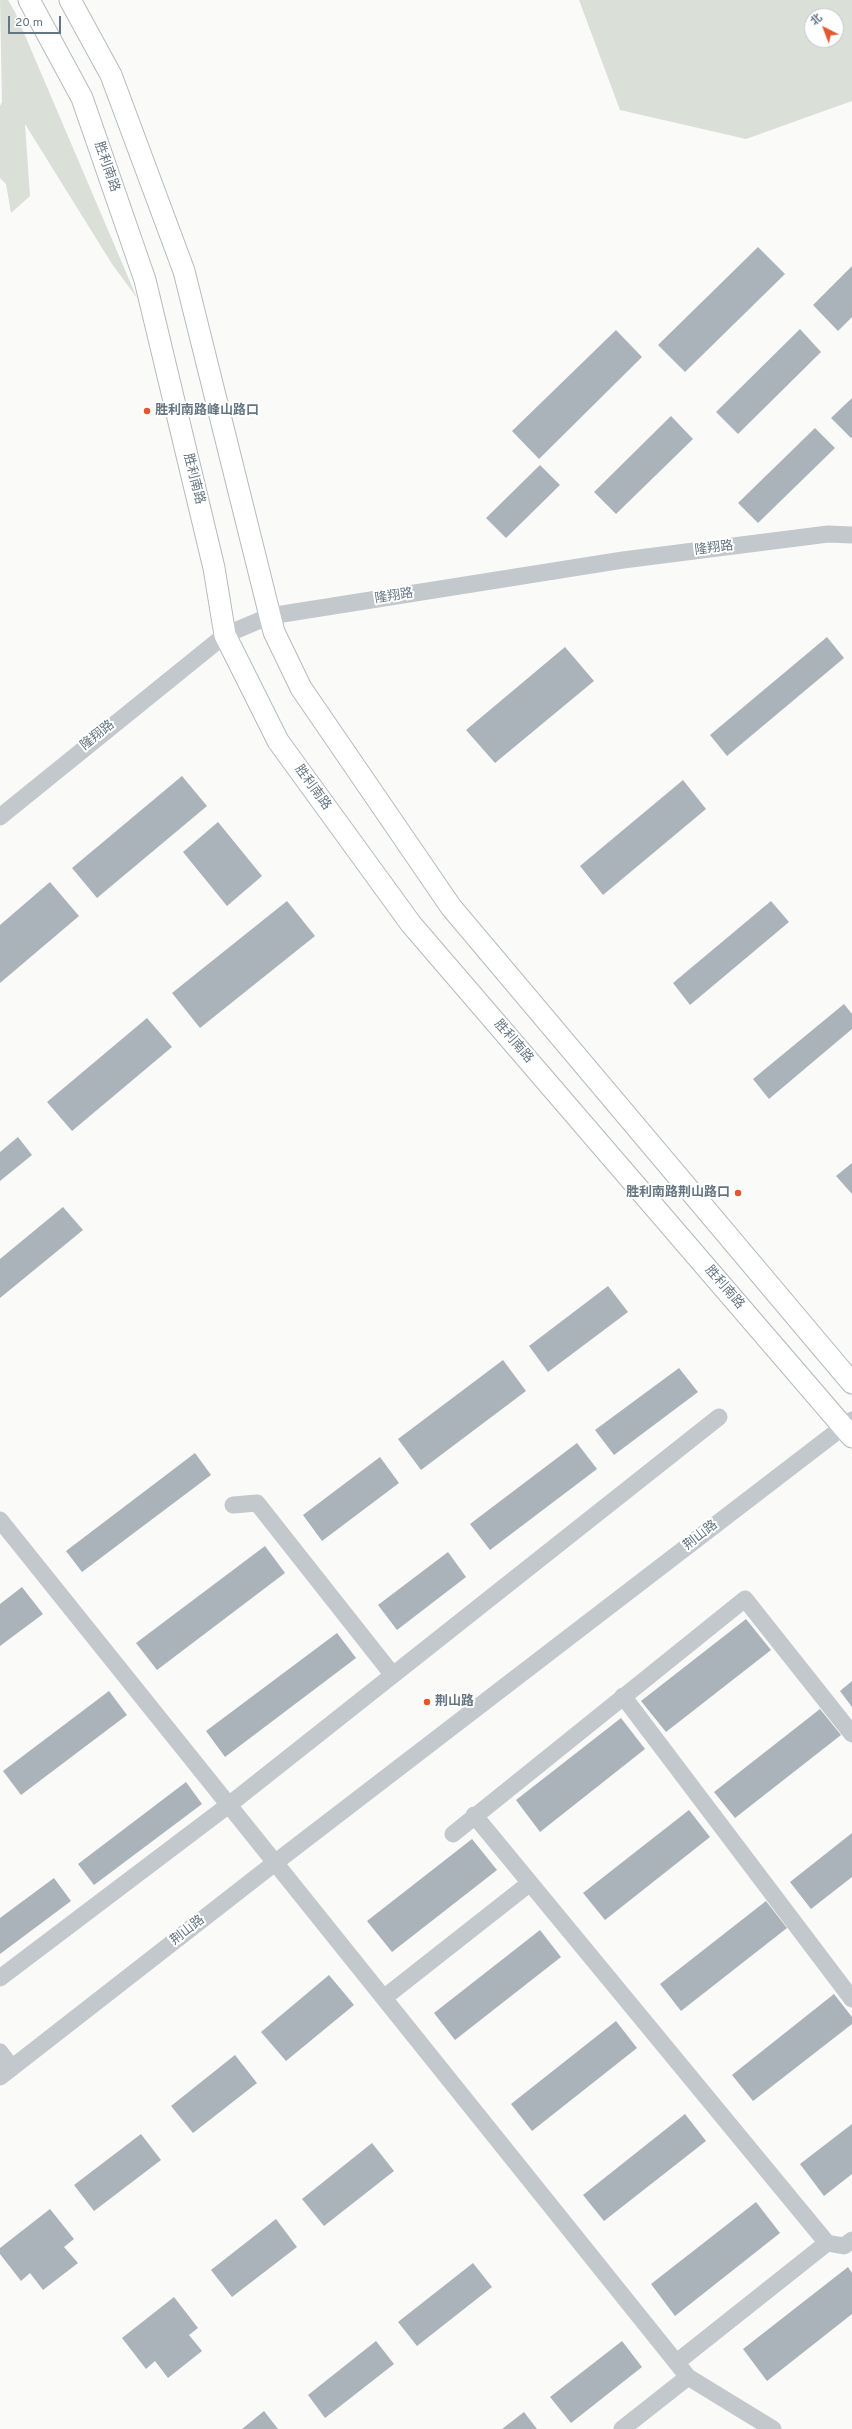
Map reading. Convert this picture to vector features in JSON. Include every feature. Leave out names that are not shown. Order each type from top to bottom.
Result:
[{"type":"main road","name":"胜利南路","points":[[29,0],[82,98],[145,280],[214,568],[225,635],[278,741],[411,924],[849,1428]]},
{"type":"main road","points":[[70,0],[111,75],[184,271],[274,632],[301,688],[451,907],[852,1383]]},
{"type":"street","name":"隆翔路","points":[[0,817],[225,635],[270,616],[623,560],[828,534],[852,535]]},
{"type":"street","points":[[0,1978],[230,1804],[392,1674],[719,1417]]},
{"type":"street","name":"荆山路","points":[[6,2073],[276,1862],[849,1428]]},
{"type":"street","points":[[233,1505],[257,1503],[392,1674]]},
{"type":"street","points":[[0,1520],[385,1997],[688,2377],[773,2429]]},
{"type":"street","points":[[452,1834],[745,1599],[852,1734]]},
{"type":"street","points":[[623,1696],[852,1999]]},
{"type":"street","points":[[474,1815],[827,2243],[844,2246],[852,2240]]},
{"type":"street","points":[[385,1997],[530,1883]]},
{"type":"street","points":[[0,2052],[6,2073]]},
{"type":"street","points":[[677,2362],[827,2243]]},
{"type":"street","points":[[622,2429],[688,2377]]},
{"type":"shaded area","points":[[0,0],[8,0],[15,12],[137,298],[112,264],[25,124],[30,196],[11,213],[6,184],[0,178],[0,106],[2,102]]},
{"type":"shaded area","points":[[579,0],[852,0],[852,101],[746,139],[620,110]]},
{"type":"building","points":[[758,247],[785,274],[685,372],[658,345]]},
{"type":"building","points":[[852,266],[852,317],[838,331],[813,305]]},
{"type":"building","points":[[800,329],[821,352],[738,434],[716,412]]},
{"type":"building","points":[[616,330],[642,357],[539,459],[512,431]]},
{"type":"building","points":[[852,398],[852,437],[851,438],[831,418]]},
{"type":"building","points":[[671,416],[693,439],[616,514],[594,492]]},
{"type":"building","points":[[815,428],[835,448],[758,523],[738,503]]},
{"type":"building","points":[[540,465],[560,485],[506,538],[486,518]]},
{"type":"building","points":[[827,637],[844,658],[727,756],[710,735]]},
{"type":"building","points":[[565,647],[594,681],[495,763],[466,730]]},
{"type":"building","points":[[182,776],[207,806],[97,898],[72,868]]},
{"type":"building","points":[[683,780],[706,809],[603,895],[580,866]]},
{"type":"building","points":[[218,822],[262,876],[227,906],[183,852]]},
{"type":"building","points":[[50,882],[79,916],[0,983],[0,925]]},
{"type":"building","points":[[287,901],[315,936],[200,1028],[172,993]]},
{"type":"building","points":[[771,901],[789,922],[690,1005],[673,983]]},
{"type":"building","points":[[844,1004],[852,1014],[852,1029],[769,1099],[753,1079]]},
{"type":"building","points":[[147,1018],[172,1047],[72,1131],[47,1102]]},
{"type":"building","points":[[18,1137],[32,1155],[0,1181],[0,1152]]},
{"type":"building","points":[[852,1163],[852,1194],[836,1176]]},
{"type":"building","points":[[63,1207],[83,1230],[0,1298],[0,1259]]},
{"type":"building","points":[[608,1286],[628,1312],[548,1372],[529,1346]]},
{"type":"building","points":[[503,1360],[526,1391],[421,1470],[398,1439]]},
{"type":"building","points":[[679,1368],[698,1392],[614,1455],[595,1430]]},
{"type":"building","points":[[577,1443],[597,1469],[490,1550],[470,1524]]},
{"type":"building","points":[[195,1453],[211,1475],[82,1572],[66,1551]]},
{"type":"building","points":[[380,1457],[399,1483],[322,1541],[303,1515]]},
{"type":"building","points":[[265,1546],[285,1573],[157,1670],[136,1643]]},
{"type":"building","points":[[448,1552],[466,1577],[397,1630],[378,1605]]},
{"type":"building","points":[[22,1587],[43,1614],[0,1646],[0,1604]]},
{"type":"building","points":[[746,1619],[771,1650],[666,1732],[641,1701]]},
{"type":"building","points":[[337,1633],[356,1658],[225,1757],[206,1731]]},
{"type":"building","points":[[852,1681],[852,1707],[840,1691]]},
{"type":"building","points":[[109,1691],[127,1715],[21,1795],[3,1771]]},
{"type":"building","points":[[820,1709],[841,1735],[735,1818],[714,1792]]},
{"type":"building","points":[[621,1718],[645,1749],[540,1832],[516,1800]]},
{"type":"building","points":[[186,1782],[202,1804],[94,1885],[78,1864]]},
{"type":"building","points":[[689,1810],[710,1837],[605,1920],[583,1893]]},
{"type":"building","points":[[852,1833],[852,1877],[811,1909],[790,1882]]},
{"type":"building","points":[[472,1839],[497,1870],[392,1952],[367,1921]]},
{"type":"building","points":[[54,1878],[71,1901],[0,1954],[0,1918]]},
{"type":"building","points":[[766,1901],[787,1928],[681,2011],[660,1984]]},
{"type":"building","points":[[540,1930],[561,1957],[455,2040],[434,2013]]},
{"type":"building","points":[[329,1975],[354,2005],[286,2061],[261,2032]]},
{"type":"building","points":[[834,1994],[852,2017],[852,2024],[753,2101],[732,2075]]},
{"type":"building","points":[[616,2021],[637,2048],[532,2131],[511,2104]]},
{"type":"building","points":[[235,2055],[257,2083],[193,2133],[171,2106]]},
{"type":"building","points":[[685,2114],[706,2141],[604,2221],[583,2195]]},
{"type":"building","points":[[852,2124],[852,2174],[824,2196],[800,2164]]},
{"type":"building","points":[[141,2134],[161,2160],[94,2211],[74,2185]]},
{"type":"building","points":[[372,2143],[394,2171],[324,2226],[302,2199]]},
{"type":"building","points":[[756,2202],[780,2233],[675,2316],[651,2284]]},
{"type":"building","points":[[50,2209],[74,2239],[64,2247],[78,2263],[43,2290],[30,2273],[21,2281],[0,2254],[0,2248]]},
{"type":"building","points":[[276,2219],[297,2247],[232,2297],[211,2270]]},
{"type":"building","points":[[473,2263],[492,2287],[417,2346],[398,2322]]},
{"type":"building","points":[[848,2267],[852,2273],[852,2314],[767,2381],[743,2349]]},
{"type":"building","points":[[174,2297],[198,2328],[189,2335],[202,2351],[168,2378],[155,2361],[146,2369],[122,2338]]},
{"type":"building","points":[[376,2341],[394,2364],[325,2418],[308,2395]]},
{"type":"building","points":[[622,2341],[642,2367],[571,2423],[550,2397]]},
{"type":"building","points":[[264,2411],[278,2429],[242,2429]]},
{"type":"building","points":[[524,2412],[537,2429],[502,2429]]},
{"type":"place","name":"胜利南路峰山路口","points":[[147,411]]},
{"type":"place","name":"胜利南路荆山路口","points":[[738,1193]]},
{"type":"place","name":"荆山路","points":[[427,1702]]}]
